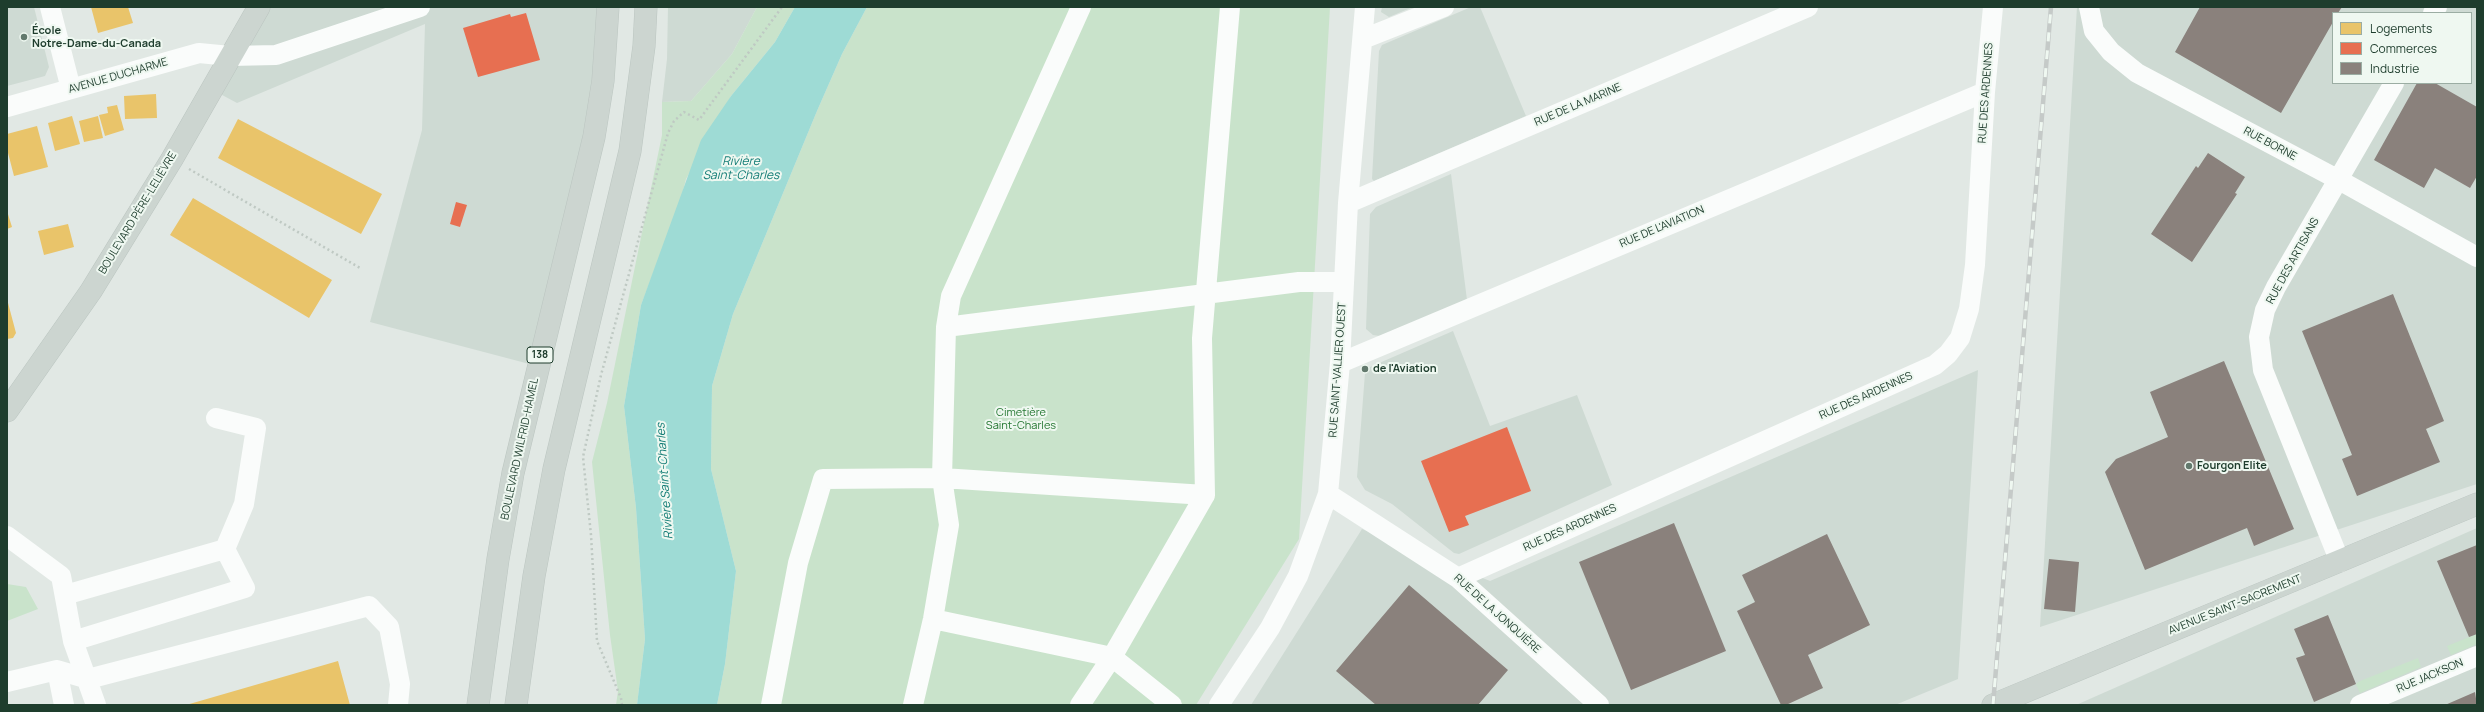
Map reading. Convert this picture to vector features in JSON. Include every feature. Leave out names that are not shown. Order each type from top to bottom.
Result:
[{"type":"main road","name":"BOULEVARD PÈRE-LELIÈVRE","points":[[7,411],[90,291],[172,159],[259,7]]},
{"type":"main road","name":"BOULEVARD WILFRID-HAMEL","points":[[478,705],[498,559],[513,473],[594,137],[603,81],[608,7]]},
{"type":"main road","points":[[516,705],[530,599],[554,469],[630,151],[642,69],[646,7]]},
{"type":"main road","name":"AVENUE SAINT-SACREMENT","points":[[1993,705],[2477,504]]},
{"type":"street","points":[[50,7],[71,89]]},
{"type":"street","name":"AVENUE DUCHARME","points":[[7,107],[199,53],[230,56],[276,55],[420,7]]},
{"type":"street","points":[[913,705],[933,619],[949,525],[942,478],[946,327],[951,296],[1081,7]]},
{"type":"street","points":[[1080,705],[1112,657],[1205,495],[1202,338],[1230,7]]},
{"type":"street","name":"RUE SAINT-VALLIER OUEST","points":[[1219,705],[1270,628],[1298,576],[1328,494],[1340,363],[1348,202],[1365,7]]},
{"type":"street","points":[[1363,40],[1444,7]]},
{"type":"street","name":"RUE DE LA MARINE","points":[[1348,202],[1808,7]]},
{"type":"street","name":"RUE DES ARDENNES","points":[[1458,578],[1935,365],[1948,354],[1960,338],[1968,309],[1977,236],[1985,92],[1993,7]]},
{"type":"street","name":"RUE BORNE","points":[[2089,7],[2094,31],[2111,52],[2137,73],[2339,180],[2477,257]]},
{"type":"street","name":"RUE DES ARTISANS","points":[[2340,562],[2263,370],[2259,337],[2265,310],[2273,293],[2393,84]]},
{"type":"street","name":"RUE DE L'AVIATION","points":[[1340,363],[1985,92]]},
{"type":"street","points":[[946,327],[1299,282],[1344,282]]},
{"type":"street","points":[[74,641],[244,588],[225,549],[244,504],[256,428],[216,418]]},
{"type":"street","points":[[771,705],[798,563],[823,479],[942,478],[1205,495]]},
{"type":"street","name":"RUE DE LA JONQUIÈRE","points":[[1328,494],[1458,578],[1599,705]]},
{"type":"street","points":[[7,536],[61,576],[74,641],[96,705]]},
{"type":"street","points":[[65,595],[225,549]]},
{"type":"street","points":[[7,682],[57,670],[88,679],[369,606],[389,627],[400,684],[398,705]]},
{"type":"street","points":[[933,619],[1112,657],[1172,705]]},
{"type":"street","name":"RUE JACKSON","points":[[2360,705],[2477,656]]},
{"type":"street","points":[[57,670],[64,705]]},
{"type":"path","points":[[622,705],[621,698],[597,641],[591,535],[583,457],[601,375],[668,133],[674,122],[684,112],[699,120],[782,7]]},
{"type":"path","points":[[172,159],[360,268]]},
{"type":"shaded area","name":"École Notre-Dame-du-Canada","points":[[7,7],[34,7],[49,67],[45,76],[7,86]]},
{"type":"shaded area","points":[[259,7],[608,7],[608,25],[537,366],[370,322],[422,130],[425,24],[237,103],[211,89]]},
{"type":"shaded area","points":[[668,7],[757,7],[732,54],[691,101],[662,102],[667,59]]},
{"type":"shaded area","points":[[1382,7],[1413,7],[1389,17],[1381,12]]},
{"type":"shaded area","points":[[1471,7],[1480,7],[1526,116],[1374,181],[1372,179],[1379,51],[1382,45]]},
{"type":"shaded area","points":[[2077,7],[2477,7],[2477,484],[2040,627]]},
{"type":"shaded area","points":[[1451,174],[1467,300],[1380,336],[1373,335],[1366,329],[1370,214],[1376,207]]},
{"type":"shaded area","points":[[1453,331],[1490,426],[1577,395],[1612,485],[1459,554],[1454,553],[1392,504],[1365,490],[1357,477],[1365,373],[1370,367]]},
{"type":"shaded area","points":[[1978,370],[1958,679],[1895,705],[1251,705],[1362,529],[1490,581]]},
{"type":"shaded area","points":[[2477,528],[2477,705],[2076,705]]},
{"type":"green space","points":[[757,7],[795,7],[775,42],[731,96],[686,179],[680,203],[641,305],[624,406],[636,508],[645,639],[637,705],[616,705],[618,691],[610,635],[592,462],[607,403],[662,135],[662,102],[691,101],[732,54]]},
{"type":"green space","name":"Cimetière Saint-Charles","points":[[867,7],[1330,7],[1299,539],[1196,705],[717,705],[725,664],[736,571],[711,469],[712,386],[733,314],[817,111],[842,54]]},
{"type":"green space","points":[[7,584],[26,587],[38,609],[7,621]]},
{"type":"green space","points":[[2477,634],[2477,644],[2451,655],[2447,646]]},
{"type":"green space","points":[[2418,658],[2421,667],[2360,693],[2356,684],[2360,681]]},
{"type":"water","name":"Rivière Saint-Charles","points":[[795,7],[867,7],[842,54],[817,111],[733,314],[712,386],[711,469],[736,571],[725,664],[717,705],[637,705],[645,639],[636,508],[624,406],[641,305],[701,140],[731,96],[775,42]]},
{"type":"building: Logements","points":[[91,7],[128,7],[133,23],[98,33]]},
{"type":"building: Logements","points":[[156,94],[157,118],[125,119],[124,96]]},
{"type":"building: Logements","points":[[117,105],[124,130],[105,136],[99,115],[108,113],[107,107]]},
{"type":"building: Logements","points":[[72,116],[80,144],[55,151],[48,123]]},
{"type":"building: Logements","points":[[98,116],[103,138],[84,142],[79,121]]},
{"type":"building: Logements","points":[[238,119],[382,194],[361,234],[218,158]]},
{"type":"building: Logements","points":[[37,126],[48,167],[14,176],[7,149],[7,134]]},
{"type":"building: Logements","points":[[193,198],[332,280],[309,318],[170,235]]},
{"type":"building: Logements","points":[[7,211],[12,227],[7,229]]},
{"type":"building: Logements","points":[[68,224],[74,247],[44,255],[38,231]]},
{"type":"building: Logements","points":[[7,299],[16,333],[13,338],[7,339]]},
{"type":"building: Logements","points":[[338,661],[350,705],[186,705]]},
{"type":"building: Commerces","points":[[526,13],[540,60],[478,77],[463,28],[510,14],[511,17]]},
{"type":"building: Commerces","points":[[456,202],[467,205],[460,227],[450,224]]},
{"type":"building: Commerces","points":[[1507,427],[1531,491],[1465,516],[1469,525],[1449,532],[1421,461]]},
{"type":"building: Industrie","points":[[2200,7],[2342,7],[2339,12],[2332,12],[2332,24],[2281,113],[2175,52]]},
{"type":"building: Industrie","points":[[2416,84],[2437,84],[2477,107],[2477,176],[2470,188],[2435,168],[2424,188],[2374,160]]},
{"type":"building: Industrie","points":[[2208,153],[2245,177],[2235,193],[2237,194],[2192,262],[2151,234],[2196,166],[2198,168]]},
{"type":"building: Industrie","points":[[2393,294],[2444,421],[2426,429],[2440,462],[2357,496],[2342,459],[2352,455],[2302,331]]},
{"type":"building: Industrie","name":"Fourgon Elite","points":[[2224,361],[2294,529],[2254,546],[2247,528],[2145,570],[2105,472],[2116,459],[2168,437],[2150,392]]},
{"type":"building: Industrie","points":[[1674,523],[1726,651],[1631,690],[1579,562]]},
{"type":"building: Industrie","points":[[1827,534],[1870,625],[1808,655],[1823,688],[1786,705],[1781,705],[1737,611],[1755,602],[1742,575]]},
{"type":"building: Industrie","points":[[2477,545],[2477,634],[2469,637],[2437,561]]},
{"type":"building: Industrie","points":[[2049,559],[2079,562],[2075,612],[2044,609]]},
{"type":"building: Industrie","points":[[1409,585],[1508,670],[1478,705],[1376,705],[1336,671]]},
{"type":"building: Industrie","points":[[2328,615],[2356,684],[2314,702],[2296,658],[2305,655],[2294,629]]},
{"type":"building: Industrie","points":[[2475,692],[2477,705],[2445,705]]},
{"type":"railway","points":[[1993,705],[2051,7]]},
{"type":"place","name":"École Notre-Dame-du-Canada","points":[[24,37]]},
{"type":"place","name":"de l'Aviation","points":[[1365,369]]},
{"type":"place","name":"Fourgon Elite","points":[[2189,466]]}]
